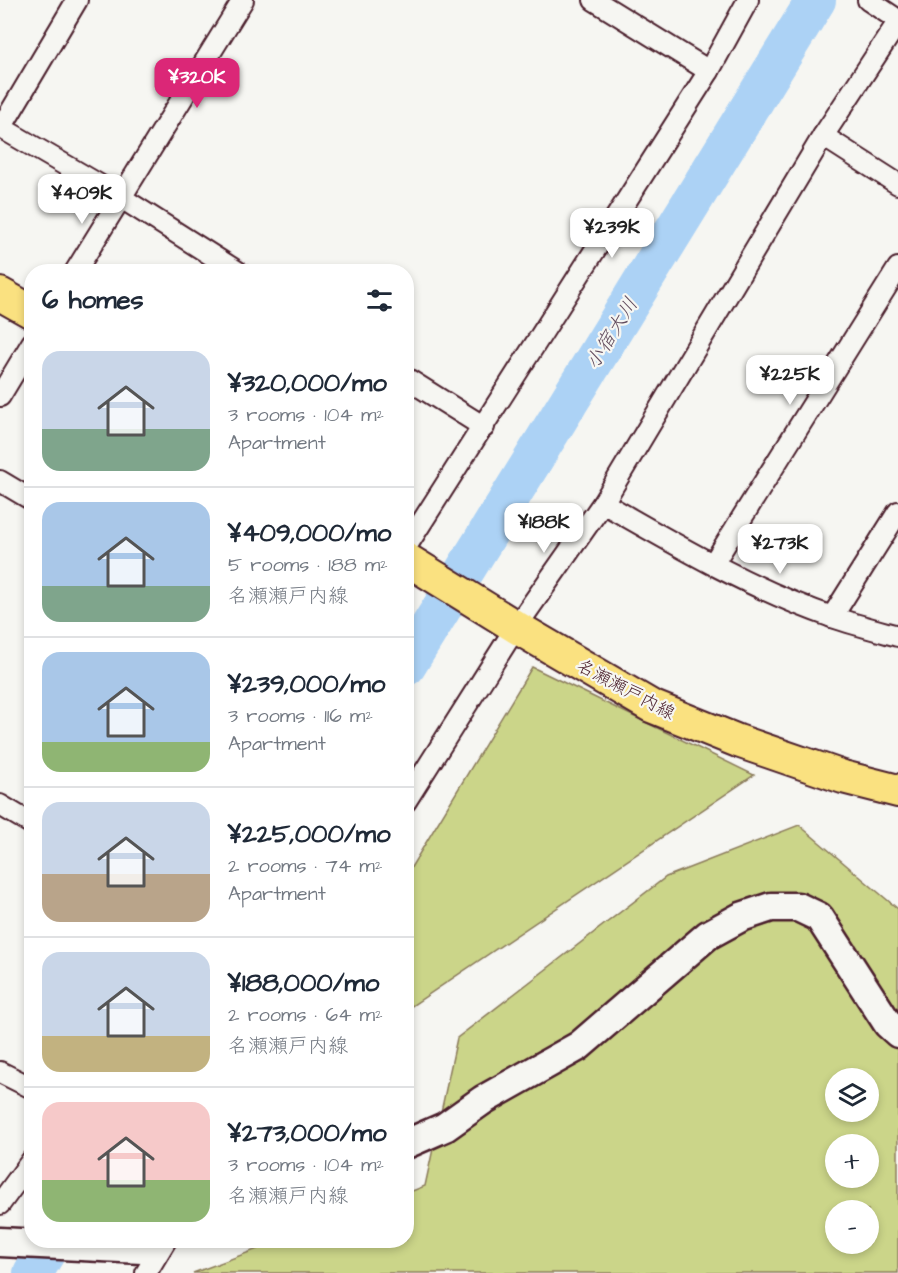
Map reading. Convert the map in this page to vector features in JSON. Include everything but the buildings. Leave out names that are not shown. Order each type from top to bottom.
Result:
[{"type":"main road","points":[[0,294],[24,308]]},
{"type":"main road","name":"名瀬瀬戸内線","points":[[414,559],[516,627],[651,706],[738,741],[843,777],[898,791]]},
{"type":"street","points":[[77,0],[1,127],[120,197],[225,264]]},
{"type":"street","points":[[80,264],[243,0]]},
{"type":"street","points":[[594,0],[709,70]]},
{"type":"street","points":[[414,547],[484,427],[709,70],[748,0]]},
{"type":"street","points":[[414,788],[516,627],[603,503],[894,18],[868,0]]},
{"type":"street","points":[[823,136],[898,184]]},
{"type":"street","points":[[713,564],[898,268]]},
{"type":"street","points":[[0,396],[24,356]]},
{"type":"street","points":[[414,383],[484,427]]},
{"type":"street","points":[[0,481],[24,495]]},
{"type":"street","points":[[603,503],[692,554],[762,588],[832,617],[898,636]]},
{"type":"street","points":[[832,617],[898,512]]},
{"type":"street","points":[[0,805],[24,819]]},
{"type":"street","points":[[414,1141],[445,1127],[483,1100],[579,1046],[708,935],[741,917],[771,908],[798,907],[819,917],[888,1024],[898,1034]]},
{"type":"street","points":[[0,1072],[24,1084]]},
{"type":"street","points":[[0,1204],[24,1171]]},
{"type":"street","points":[[0,1242],[24,1243]]},
{"type":"street","points":[[102,1248],[153,1251]]},
{"type":"green space","points":[[532,667],[754,775],[414,1004],[414,862]]},
{"type":"green space","points":[[799,825],[898,909],[898,1273],[193,1273],[260,1248],[414,1248],[414,1190],[425,1186],[457,1038],[666,877]]},
{"type":"waterway","name":"小宿大川","points":[[414,653],[816,0]]},
{"type":"waterway","name":"小宿大川","points":[[33,1273],[48,1248]]}]
